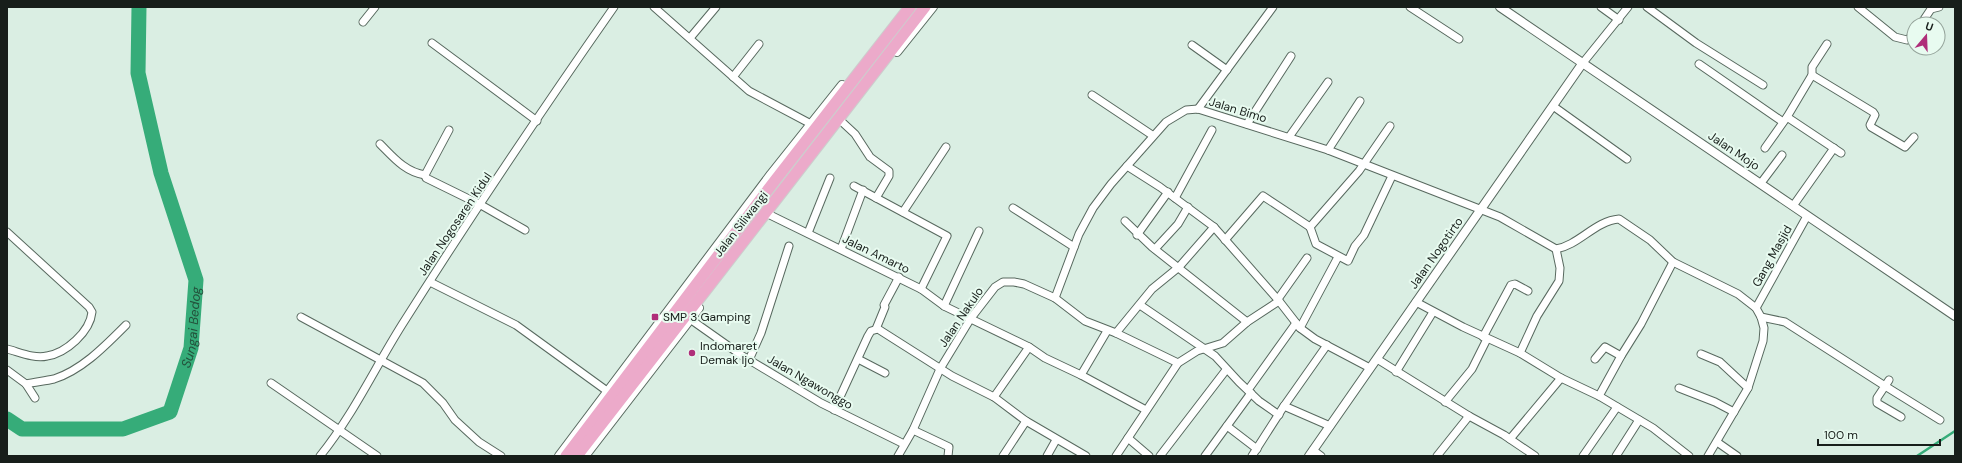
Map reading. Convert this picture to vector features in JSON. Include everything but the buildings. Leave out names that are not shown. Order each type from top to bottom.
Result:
[{"type":"highway","name":"Jalan Siliwangi","points":[[566,456],[580,451],[639,353],[774,176],[910,7]]},
{"type":"highway","name":"Jalan Siliwangi","points":[[595,425],[654,363],[925,7]]},
{"type":"street","points":[[363,22],[375,7]]},
{"type":"street","name":"Jalan Nogosaren Kidul","points":[[320,456],[340,431],[380,361],[450,249],[614,7]]},
{"type":"street","points":[[654,7],[749,91],[811,124]]},
{"type":"street","points":[[690,38],[716,7]]},
{"type":"street","points":[[774,176],[811,124],[904,7]]},
{"type":"street","points":[[580,451],[690,319],[768,214],[933,7]]},
{"type":"street","points":[[1198,110],[1273,7]]},
{"type":"street","points":[[1410,7],[1459,39]]},
{"type":"street","name":"Jalan Mojo","points":[[1500,7],[1955,316]]},
{"type":"street","points":[[1601,7],[1619,20]]},
{"type":"street","points":[[1582,64],[1628,7]]},
{"type":"street","points":[[1647,7],[1696,43],[1763,86]]},
{"type":"street","points":[[1858,7],[1895,37],[1906,40]]},
{"type":"street","points":[[432,43],[537,121]]},
{"type":"street","points":[[733,77],[759,44]]},
{"type":"street","points":[[1765,148],[1812,75],[1812,67],[1827,44]]},
{"type":"street","points":[[1192,45],[1227,70]]},
{"type":"street","points":[[1247,124],[1291,56]]},
{"type":"street","name":"Jalan Nogotirto","points":[[1311,453],[1582,64]]},
{"type":"street","points":[[1699,64],[1841,153]]},
{"type":"street","points":[[1812,75],[1873,112],[1874,115],[1870,125],[1871,127],[1898,145],[1905,148],[1914,137]]},
{"type":"street","points":[[1289,137],[1328,82]]},
{"type":"street","points":[[1092,95],[1152,135]]},
{"type":"street","points":[[1328,150],[1360,101]]},
{"type":"street","points":[[1553,106],[1627,159]]},
{"type":"street","name":"Jalan Bimo","points":[[1055,298],[1074,247],[1093,208],[1120,172],[1127,166],[1152,135],[1166,122],[1186,110],[1198,110],[1328,150],[1500,217],[1556,249]]},
{"type":"street","points":[[841,121],[855,134],[870,157],[889,171],[889,176],[876,198]]},
{"type":"street","points":[[1310,227],[1364,165],[1390,126]]},
{"type":"street","points":[[425,175],[449,130]]},
{"type":"street","points":[[1175,198],[1212,130]]},
{"type":"street","points":[[380,144],[402,166],[425,175],[429,180],[481,205],[525,230]]},
{"type":"street","points":[[903,212],[946,147]]},
{"type":"street","points":[[1793,206],[1834,148]]},
{"type":"street","points":[[1761,183],[1782,155]]},
{"type":"street","points":[[1127,166],[1168,192],[1214,227],[1279,300],[1298,326],[1326,345],[1370,368]]},
{"type":"street","points":[[1225,240],[1263,196],[1310,227],[1316,244],[1348,261],[1355,246],[1364,235],[1392,176]]},
{"type":"street","points":[[808,232],[830,178]]},
{"type":"street","points":[[854,186],[941,232],[948,238],[921,289]]},
{"type":"street","points":[[841,249],[863,190]]},
{"type":"street","points":[[1137,235],[1168,192]]},
{"type":"street","points":[[1155,249],[1178,224],[1188,207]]},
{"type":"street","points":[[1012,208],[1074,247]]},
{"type":"street","name":"Jalan Amarto","points":[[768,214],[899,277],[921,289],[944,306],[1029,347],[1045,358],[1081,375],[1146,410]]},
{"type":"street","name":"Gang Masjid","points":[[1756,308],[1807,216]]},
{"type":"street","points":[[1520,353],[1537,316],[1559,281],[1560,268],[1556,249],[1574,241],[1601,225],[1619,219],[1650,240],[1673,262],[1738,294],[1756,308],[1761,317],[1764,328],[1764,341],[1748,388],[1708,456]]},
{"type":"street","points":[[1125,221],[1137,235],[1247,322]]},
{"type":"street","points":[[1116,333],[1152,289],[1179,267],[1214,227]]},
{"type":"street","points":[[944,306],[979,231]]},
{"type":"street","points":[[7,232],[89,307],[92,312],[91,320],[81,336],[54,354],[39,356],[7,349]]},
{"type":"street","points":[[749,360],[761,333],[788,246]]},
{"type":"street","points":[[1205,456],[1298,326],[1338,257]]},
{"type":"street","points":[[1116,456],[1178,363],[1197,351],[1223,343],[1247,322],[1279,300],[1307,258]]},
{"type":"street","points":[[1599,396],[1673,262]]},
{"type":"street","points":[[834,410],[871,332],[876,329],[886,307],[884,305],[899,277]]},
{"type":"street","points":[[430,282],[516,325],[607,391]]},
{"type":"street","name":"Jalan Nakulo","points":[[898,456],[913,430],[940,369],[971,318],[995,287],[1003,282],[1024,284],[1055,298],[1085,321],[1107,331],[1116,333],[1178,363]]},
{"type":"street","points":[[1445,402],[1472,369],[1485,338],[1511,285],[1515,284],[1528,291]]},
{"type":"street","points":[[1416,302],[1485,338],[1520,353],[1561,378],[1599,396],[1653,428],[1689,456]]},
{"type":"street","points":[[1140,305],[1219,359],[1226,370],[1250,392],[1279,414]]},
{"type":"street","points":[[1396,372],[1433,312]]},
{"type":"street","points":[[1761,317],[1785,322],[1887,383],[1940,420]]},
{"type":"street","points":[[301,318],[423,383],[443,404],[455,420],[479,442],[501,456]]},
{"type":"street","name":"Jalan Ngawonggo","points":[[690,319],[749,360],[834,410],[904,444]]},
{"type":"street","points":[[26,384],[53,379],[69,372],[99,352],[126,325]]},
{"type":"street","points":[[876,329],[882,331],[940,369],[994,397],[1056,440],[1086,456]]},
{"type":"street","points":[[1081,375],[1107,331]]},
{"type":"street","points":[[1252,456],[1326,345]]},
{"type":"street","points":[[994,397],[1029,347]]},
{"type":"street","points":[[1595,360],[1605,347],[1621,356]]},
{"type":"street","points":[[559,456],[607,391],[639,353]]},
{"type":"street","points":[[1702,354],[1720,362],[1748,388]]},
{"type":"street","points":[[858,359],[885,373]]},
{"type":"street","points":[[1377,359],[1445,402],[1510,439],[1535,456]]},
{"type":"street","points":[[7,370],[26,384],[35,398]]},
{"type":"street","points":[[1160,456],[1226,370]]},
{"type":"street","points":[[1510,439],[1561,378]]},
{"type":"street","points":[[1887,383],[1877,398],[1877,403],[1901,417]]},
{"type":"street","points":[[271,384],[377,456]]},
{"type":"street","points":[[1679,388],[1715,402],[1734,412]]},
{"type":"street","points":[[1284,406],[1330,426]]},
{"type":"street","points":[[1583,456],[1617,407]]},
{"type":"street","points":[[1437,456],[1469,416]]},
{"type":"street","points":[[1003,456],[1026,420]]},
{"type":"street","points":[[1616,456],[1639,420]]},
{"type":"street","points":[[1227,426],[1257,449]]},
{"type":"street","points":[[913,430],[950,447],[948,456]]},
{"type":"street","points":[[1128,438],[1149,456]]},
{"type":"street","points":[[1046,456],[1056,440]]},
{"type":"street","points":[[1717,442],[1737,456]]},
{"type":"street","points":[[1311,453],[1321,456]]},
{"type":"waterway","name":"Sungai Bedog","points":[[7,419],[22,429],[123,429],[170,412],[191,348],[196,280],[161,173],[138,73],[139,7]]},
{"type":"waterway","points":[[1917,456],[1955,431]]},
{"type":"place","name":"SMP 3 Gamping","points":[[655,317]]},
{"type":"place","name":"Indomaret Demak Ijo","points":[[692,353]]}]
